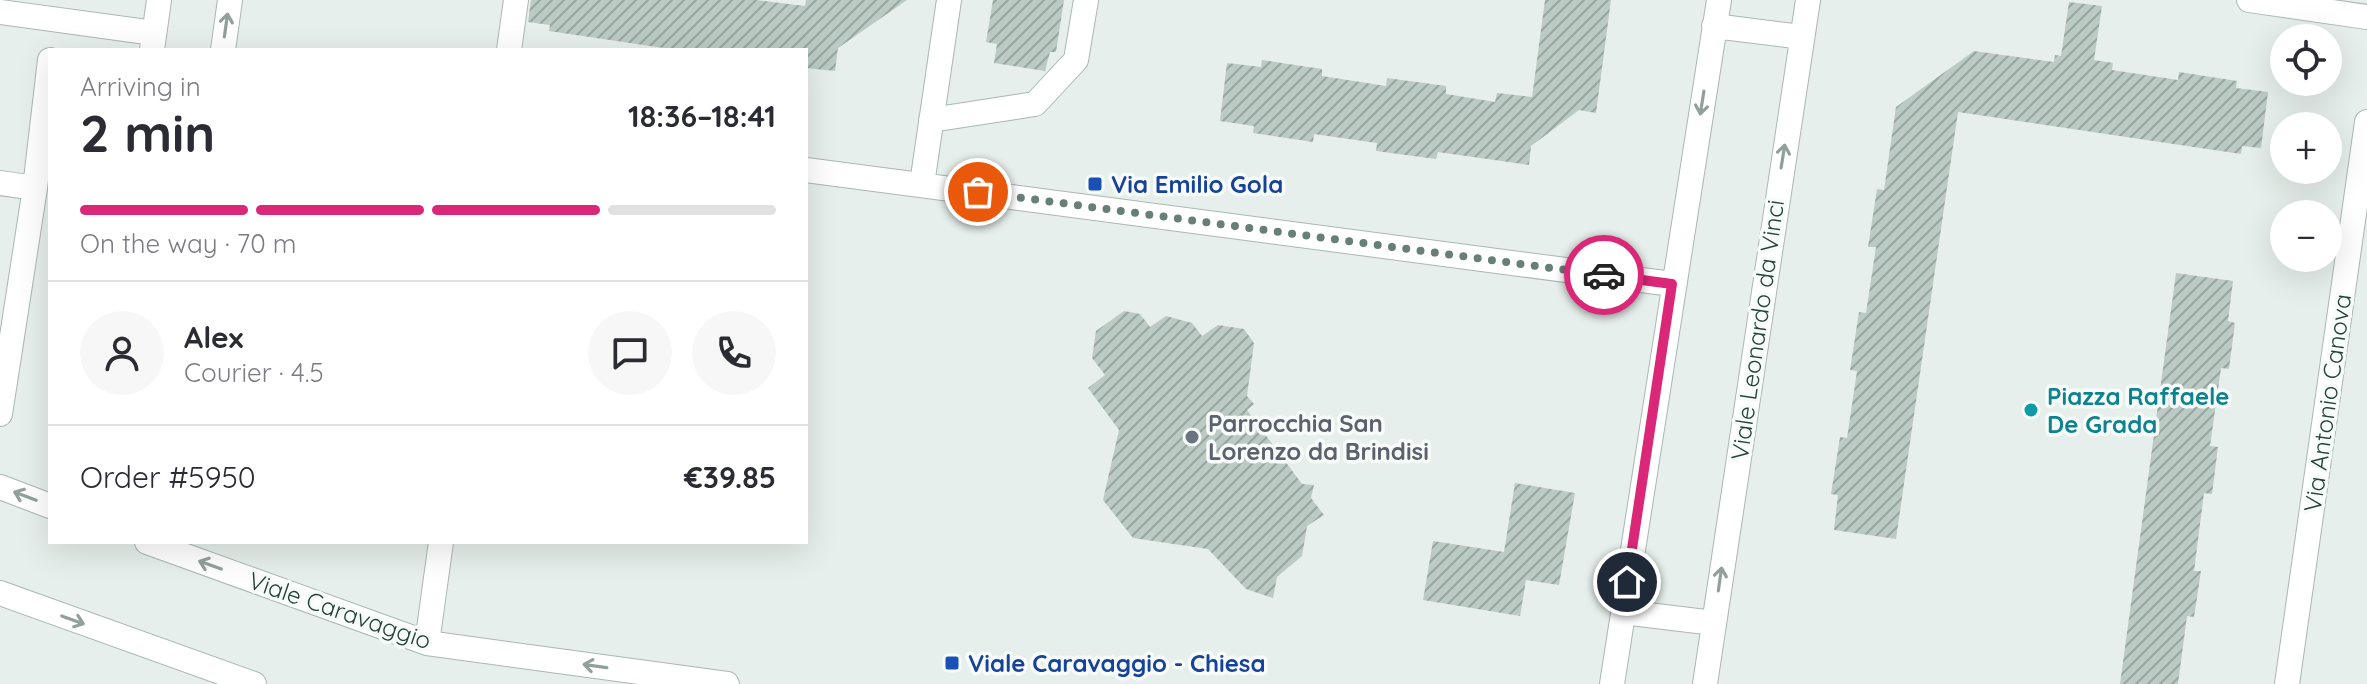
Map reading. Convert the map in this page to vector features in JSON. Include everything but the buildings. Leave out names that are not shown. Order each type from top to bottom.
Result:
[{"type":"street","points":[[0,12],[153,42],[159,0]]},
{"type":"street","points":[[223,48],[230,0]]},
{"type":"street","points":[[509,48],[516,0]]},
{"type":"street","points":[[922,184],[949,0]]},
{"type":"street","points":[[931,120],[1035,104],[1076,60],[1086,0]]},
{"type":"street","points":[[1612,684],[1672,284],[1719,0]]},
{"type":"street","name":"Viale Leonardo da Vinci","points":[[1705,684],[1808,0]]},
{"type":"street","points":[[2249,0],[2367,17]]},
{"type":"street","points":[[51,48],[54,22]]},
{"type":"street","points":[[1714,26],[1802,37]]},
{"type":"street","points":[[0,414],[35,188],[48,77]]},
{"type":"street","name":"Via Antonio Canova","points":[[2287,684],[2367,122]]},
{"type":"street","points":[[808,170],[1672,284]]},
{"type":"street","points":[[0,183],[35,188]]},
{"type":"street","points":[[0,487],[48,505]]},
{"type":"street","name":"Viale Caravaggio","points":[[154,544],[427,643],[727,684]]},
{"type":"street","points":[[427,643],[441,544]]},
{"type":"street","points":[[0,593],[254,684]]},
{"type":"street","points":[[1623,612],[1714,623]]},
{"type":"way so far","points":[[978,192],[1604,275]]},
{"type":"place","name":"Via Emilio Gola","points":[[1095,184]]},
{"type":"place","name":"Piazza Raffaele De Grada","points":[[2031,410]]},
{"type":"place","name":"Parrocchia San Lorenzo da Brindisi","points":[[1192,437]]},
{"type":"place","name":"Viale Caravaggio - Chiesa","points":[[952,663]]},
{"type":"route","points":[[1604,275],[1672,284],[1627,582]]}]
